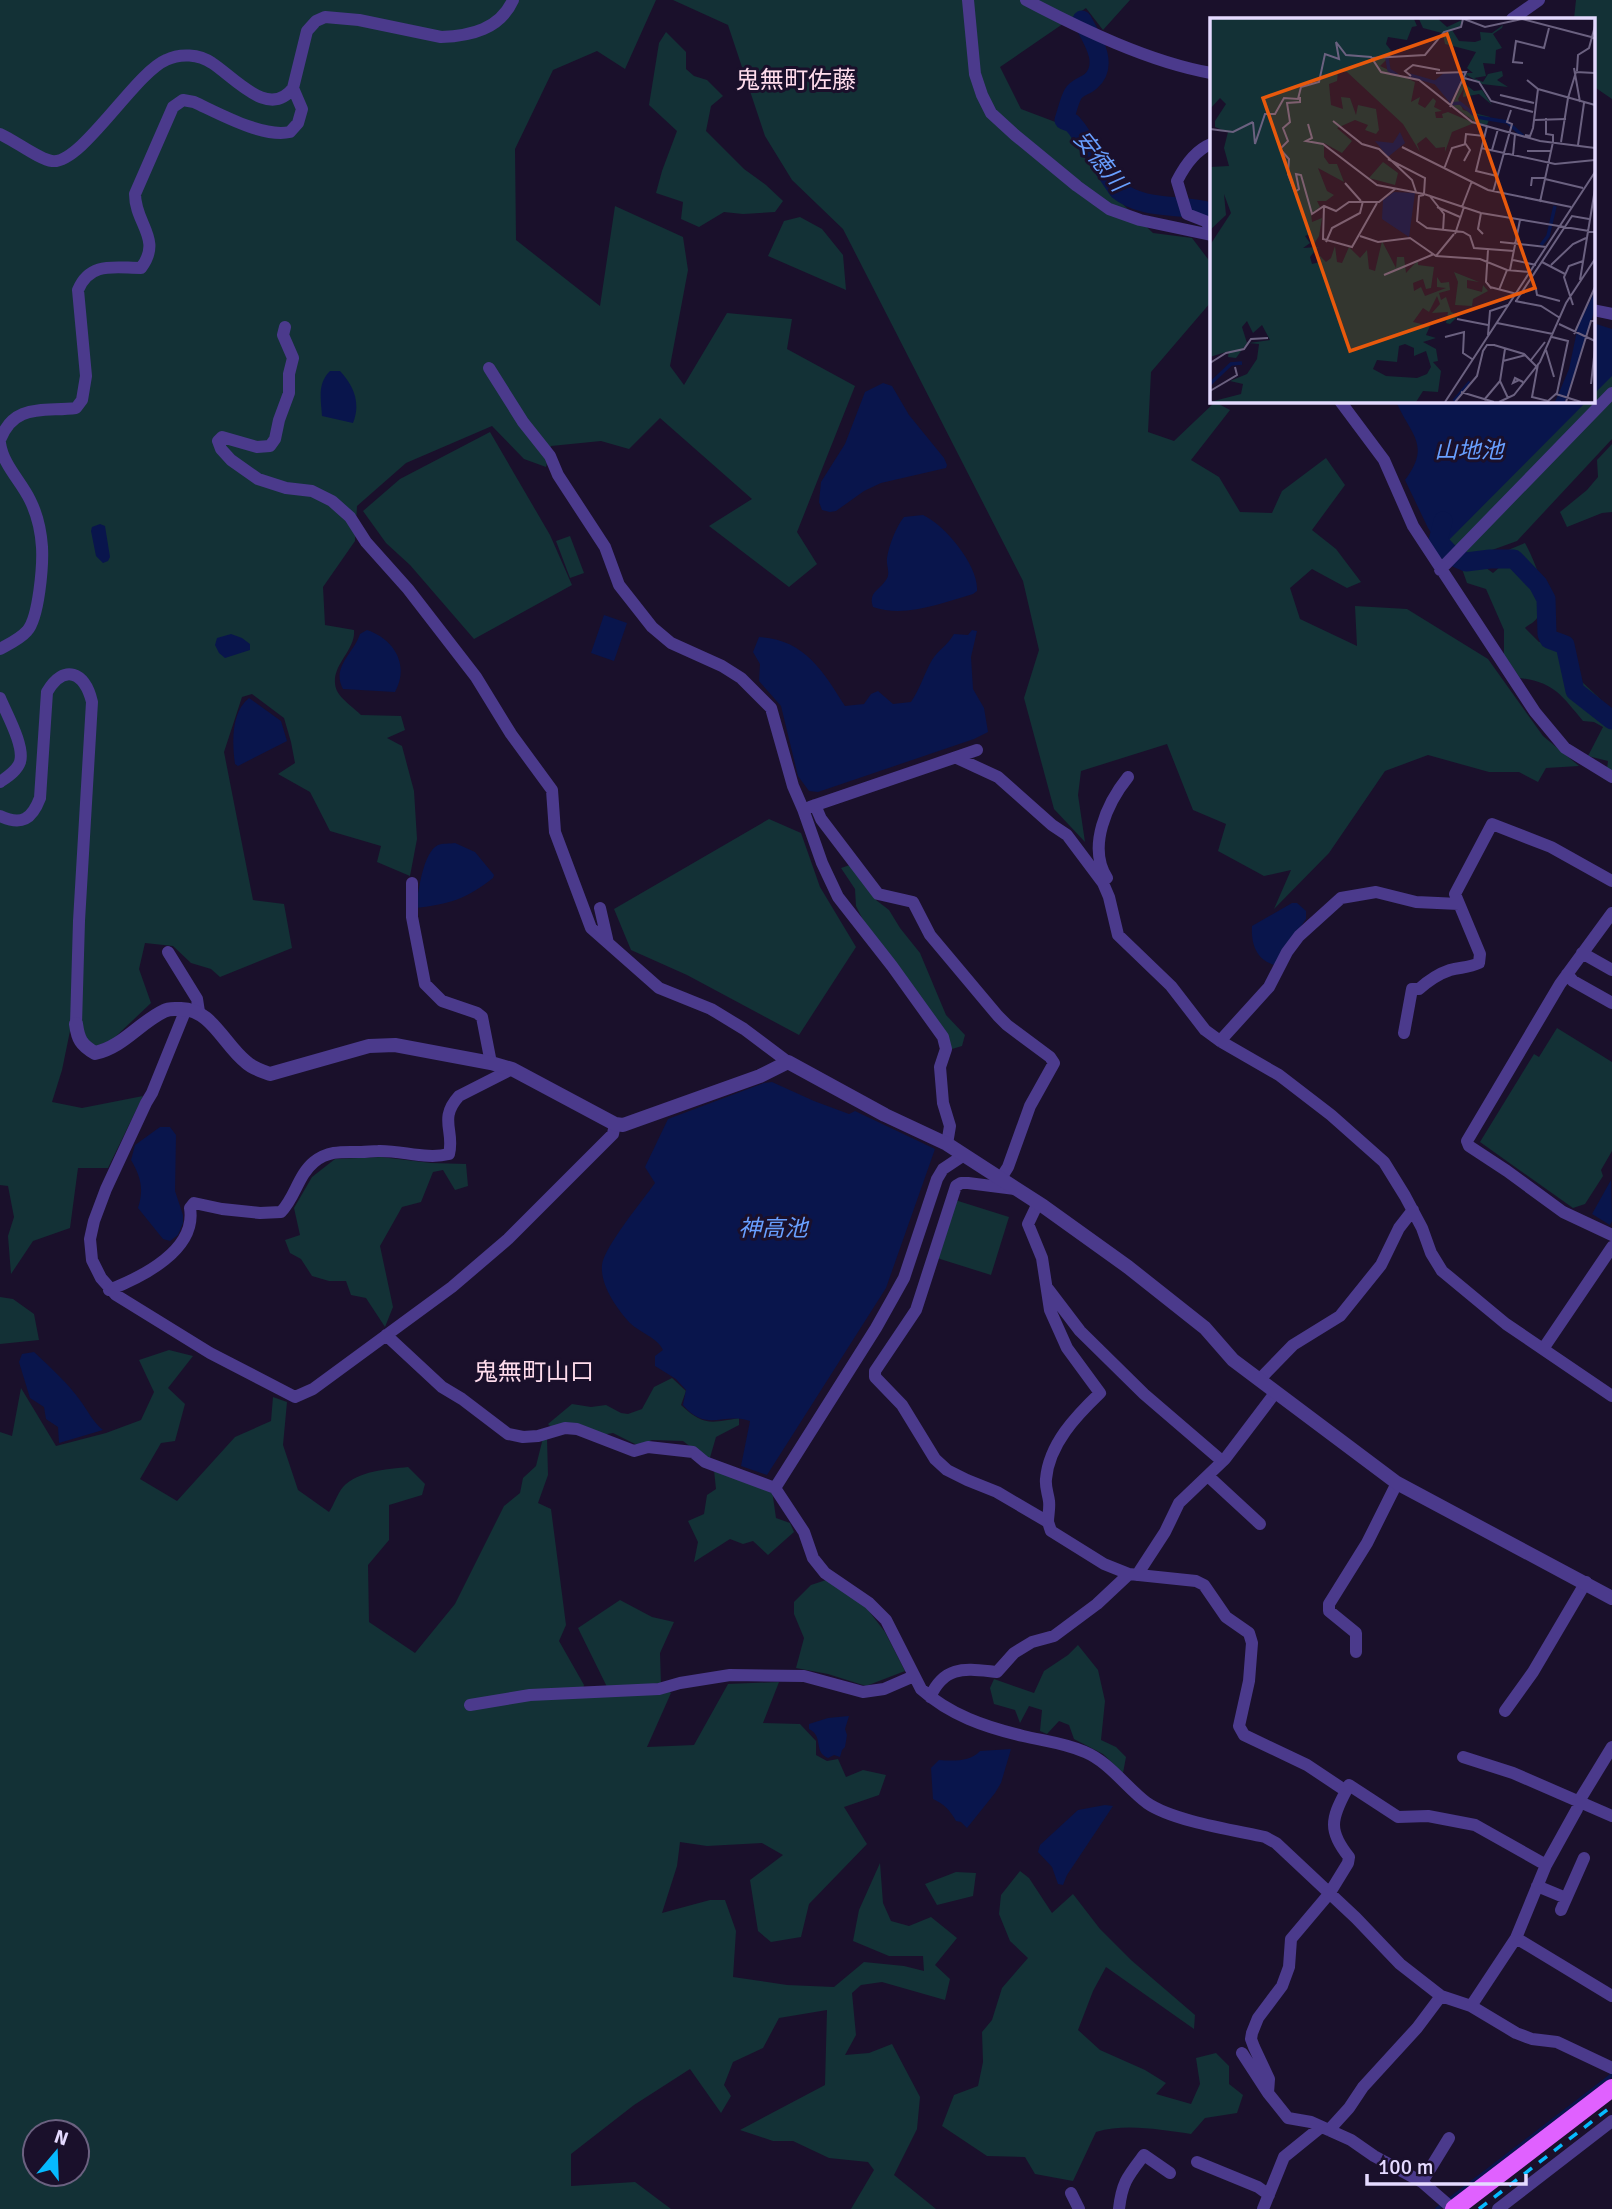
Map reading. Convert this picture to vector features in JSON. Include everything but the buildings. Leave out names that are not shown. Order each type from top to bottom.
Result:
[{"type":"main road","points":[[1454,2209],[1612,2088]]},
{"type":"street","points":[[0,134],[17,141],[44,159],[54,162],[66,159],[152,69],[165,60],[190,55],[212,63],[244,89],[271,100],[281,99],[293,88],[307,31],[325,17],[359,20],[442,37],[469,35],[497,22],[508,11],[513,0]]},
{"type":"street","points":[[968,0],[975,74],[991,113],[1046,161],[1110,209],[1140,220],[1210,235]]},
{"type":"street","points":[[1026,0],[1151,57],[1210,74]]},
{"type":"street","points":[[1513,18],[1539,0]]},
{"type":"street","points":[[0,649],[27,631],[34,620],[42,549],[30,500],[1,453],[0,441],[5,426],[16,415],[76,408],[82,400],[86,376],[78,290],[83,279],[93,270],[106,267],[141,268],[148,258],[151,240],[135,207],[135,194],[173,107],[183,100],[194,102],[262,131],[281,134],[290,132],[298,122],[302,109],[293,88]]},
{"type":"street","points":[[1210,144],[1183,169],[1177,181],[1185,208],[1210,226]]},
{"type":"street","points":[[1594,310],[1612,314]]},
{"type":"street","points":[[285,327],[283,335],[293,358],[289,374],[289,393],[275,439],[270,446],[257,447],[222,437],[218,441],[221,449],[231,460],[258,479],[286,488],[312,491],[332,501],[350,517],[366,542],[408,589],[476,677],[511,734],[552,790],[555,832],[591,928],[659,988],[711,1009],[744,1029],[788,1062],[885,1115],[947,1144],[1018,1189],[1118,1259],[1205,1328],[1233,1360],[1397,1483],[1612,1598]]},
{"type":"street","points":[[489,368],[523,422],[550,456],[558,475],[605,547],[619,585],[652,627],[671,643],[722,666],[741,678],[771,708],[793,786],[821,818],[878,894],[913,902],[930,935],[998,1016],[1054,1063],[1030,1105],[1008,1167],[1001,1178]]},
{"type":"street","points":[[1440,570],[1612,393]]},
{"type":"street","points":[[1341,402],[1384,460],[1413,526],[1519,690],[1565,748],[1612,777]]},
{"type":"street","points":[[0,816],[13,822],[29,818],[36,809],[40,798],[47,692],[55,678],[65,674],[79,677],[88,686],[92,702],[79,921],[76,1024],[77,1036],[83,1046],[95,1053],[107,1050],[167,1009],[193,1010],[246,1063],[270,1074],[369,1046],[395,1045],[512,1069],[615,1124],[623,1125],[760,1076],[788,1062]]},
{"type":"street","points":[[0,698],[20,748],[20,762],[14,771],[0,782]]},
{"type":"street","points":[[809,807],[977,750]]},
{"type":"street","points":[[957,758],[998,777],[1067,835],[1103,883],[1110,897],[1118,935],[1171,986],[1205,1030],[1279,1075],[1331,1115],[1384,1163],[1413,1210],[1431,1253],[1443,1271],[1506,1324],[1612,1396]]},
{"type":"street","points":[[1110,897],[1111,885],[1100,868],[1098,851],[1106,816],[1120,786],[1128,777]]},
{"type":"street","points":[[809,807],[822,863],[838,897],[943,1037],[946,1049],[940,1068],[943,1103],[950,1126],[947,1144]]},
{"type":"street","points":[[1404,1033],[1412,989],[1419,989],[1451,970],[1479,963],[1480,954],[1455,894],[1492,824],[1551,847],[1612,881]]},
{"type":"street","points":[[412,883],[412,917],[425,984],[442,1001],[482,1017],[491,1063]]},
{"type":"street","points":[[1220,1041],[1269,987],[1287,952],[1299,936],[1341,898],[1376,892],[1416,902],[1459,904]]},
{"type":"street","points":[[600,908],[608,943]]},
{"type":"street","points":[[1612,913],[1567,974],[1467,1141],[1469,1146],[1563,1212],[1612,1235]]},
{"type":"street","points":[[168,952],[197,999],[106,1189],[90,1239],[93,1259],[109,1290],[210,1353],[295,1396],[313,1388],[452,1287],[508,1239],[613,1134],[615,1124]]},
{"type":"street","points":[[1582,953],[1612,970]]},
{"type":"street","points":[[1567,974],[1573,981],[1612,1003]]},
{"type":"street","points":[[109,1290],[131,1281],[164,1261],[184,1240],[189,1230],[194,1203],[235,1210],[281,1212],[313,1163],[326,1154],[379,1150],[439,1157],[449,1154],[451,1148],[447,1117],[452,1103],[459,1096],[512,1069]]},
{"type":"street","points":[[775,1488],[876,1328],[904,1278],[937,1179],[943,1169],[964,1155]]},
{"type":"street","points":[[1018,1189],[968,1183],[956,1186],[916,1310],[875,1371],[875,1377],[902,1405],[935,1459],[947,1470],[997,1492],[1048,1522]]},
{"type":"street","points":[[1038,1203],[1028,1224],[1042,1258],[1050,1310],[1067,1348],[1100,1394],[1075,1417],[1047,1468],[1045,1484],[1050,1504],[1048,1522],[1051,1531],[1104,1564],[1133,1574],[1196,1581],[1204,1585],[1226,1617],[1249,1633],[1252,1643],[1249,1682],[1239,1726],[1244,1735],[1307,1765],[1346,1791]]},
{"type":"street","points":[[1259,1380],[1293,1345],[1339,1316],[1381,1265],[1399,1228],[1413,1210]]},
{"type":"street","points":[[1543,1349],[1612,1247]]},
{"type":"street","points":[[1046,1286],[1080,1331],[1116,1367],[1222,1461]]},
{"type":"street","points":[[386,1335],[442,1387],[508,1434],[538,1436],[565,1428],[577,1429],[634,1451],[648,1447],[693,1452],[705,1462],[775,1488],[804,1532],[813,1558],[825,1573],[869,1602],[886,1620],[921,1689],[930,1697],[960,1717],[1088,1753],[1150,1805],[1184,1819],[1265,1837],[1276,1843],[1356,1918],[1400,1965],[1441,1996],[1471,2006],[1516,2033],[1532,2039],[1557,2042],[1612,2067]]},
{"type":"street","points":[[930,1697],[944,1676],[958,1670],[997,1672],[1014,1653],[1032,1642],[1054,1636],[1133,1574],[1165,1532],[1180,1503],[1222,1461],[1275,1393]]},
{"type":"street","points":[[1208,1476],[1260,1524]]},
{"type":"street","points":[[1356,1652],[1356,1633],[1329,1611],[1329,1604],[1367,1543],[1397,1483]]},
{"type":"street","points":[[1505,1711],[1533,1672],[1586,1582]]},
{"type":"street","points":[[470,1705],[530,1695],[659,1689],[730,1675],[804,1676],[863,1692],[884,1689],[914,1676]]},
{"type":"street","points":[[1471,2006],[1516,1938],[1546,1865],[1579,1801],[1612,1747]]},
{"type":"street","points":[[1463,1757],[1513,1773],[1612,1816]]},
{"type":"street","points":[[1268,2093],[1269,2079],[1251,2039],[1252,2033],[1258,2018],[1282,1986],[1289,1967],[1291,1939],[1329,1895],[1348,1863],[1349,1857],[1337,1842],[1333,1815],[1349,1785],[1398,1817],[1428,1816],[1475,1825],[1546,1865]]},
{"type":"street","points":[[1537,1886],[1564,1904],[1584,1858]]},
{"type":"street","points":[[1516,1938],[1612,1996]]},
{"type":"street","points":[[1263,2209],[1284,2157],[1325,2129],[1349,2108],[1363,2087],[1418,2028],[1441,1996]]},
{"type":"street","points":[[1242,2053],[1288,2118],[1311,2122],[1351,2140],[1374,2157],[1422,2182],[1454,2209]]},
{"type":"street","points":[[1498,2209],[1612,2121]]},
{"type":"street","points":[[1422,2182],[1449,2138]]},
{"type":"street","points":[[1119,2209],[1125,2179],[1144,2155],[1170,2173]]},
{"type":"street","points":[[1197,2162],[1258,2187],[1269,2195]]},
{"type":"street","points":[[1070,2193],[1079,2209]]},
{"type":"green space","points":[[0,0],[656,0],[625,69],[597,51],[553,70],[515,149],[516,240],[600,306],[615,206],[683,237],[688,270],[670,366],[684,385],[727,313],[792,319],[787,349],[855,386],[797,532],[817,564],[789,587],[709,526],[752,499],[660,418],[629,449],[601,441],[551,446],[546,467],[524,459],[492,426],[406,463],[357,506],[355,541],[323,587],[325,625],[354,630],[351,645],[336,674],[335,682],[341,697],[361,715],[401,716],[405,730],[387,738],[402,746],[414,791],[417,839],[410,876],[377,862],[381,846],[330,831],[310,792],[278,774],[295,763],[284,718],[252,694],[242,697],[224,752],[253,900],[284,904],[292,948],[220,977],[211,969],[191,963],[173,946],[145,943],[139,969],[151,1003],[112,1040],[93,1047],[70,1031],[52,1102],[82,1108],[143,1096],[108,1168],[78,1168],[70,1228],[33,1241],[11,1274],[8,1236],[14,1217],[8,1186],[0,1185]]},
{"type":"green space","points":[[673,0],[1130,0],[1103,30],[1086,8],[1000,67],[1021,109],[1095,137],[1109,191],[1153,233],[1192,238],[1210,262],[1210,303],[1151,372],[1148,432],[1174,441],[1215,402],[1230,410],[1191,460],[1219,477],[1240,512],[1272,513],[1282,491],[1326,458],[1345,485],[1312,530],[1336,549],[1361,582],[1347,588],[1312,569],[1290,588],[1300,619],[1357,646],[1355,606],[1407,609],[1488,659],[1543,736],[1579,766],[1546,768],[1538,782],[1519,772],[1489,772],[1428,755],[1385,771],[1329,853],[1274,909],[1291,870],[1264,876],[1218,851],[1226,824],[1193,810],[1167,744],[1081,771],[1078,795],[1085,842],[1054,809],[1024,698],[1039,650],[1023,581],[843,229],[792,180],[765,136],[728,25]]},
{"type":"green space","points":[[1576,0],[1612,0],[1612,99],[1594,87],[1594,18],[1574,18]]},
{"type":"green space","points":[[666,32],[686,52],[686,69],[694,76],[707,80],[723,96],[711,106],[706,131],[744,169],[783,201],[775,212],[724,212],[699,227],[681,219],[683,202],[656,193],[677,131],[649,105],[659,43]]},
{"type":"green space","points":[[800,217],[822,229],[843,255],[846,290],[768,256],[784,221]]},
{"type":"green space","points":[[1612,375],[1612,439],[1517,541],[1456,563],[1439,545],[1584,402],[1594,402],[1594,392]]},
{"type":"green space","points":[[490,432],[550,535],[572,585],[474,639],[410,565],[386,543],[363,511],[400,479]]},
{"type":"green space","points":[[1612,444],[1612,512],[1602,513],[1567,527],[1560,512],[1587,490],[1598,477],[1597,460]]},
{"type":"green space","points":[[570,536],[584,573],[570,578],[556,541]]},
{"type":"green space","points":[[1525,543],[1540,580],[1542,600],[1537,618],[1525,628],[1539,642],[1569,647],[1580,680],[1612,710],[1612,772],[1607,769],[1608,761],[1588,756],[1603,727],[1594,722],[1583,721],[1563,697],[1550,687],[1520,678],[1504,655],[1504,630],[1486,589],[1467,583],[1461,566],[1482,565],[1493,573],[1501,566],[1501,553]]},
{"type":"green space","points":[[769,819],[801,833],[820,887],[856,947],[799,1035],[687,975],[631,950],[614,909]]},
{"type":"green space","points":[[850,865],[876,900],[889,910],[920,953],[946,1015],[965,1035],[962,1046],[952,1049],[942,1030],[865,924],[856,906],[855,889],[841,868]]},
{"type":"green space","points":[[1557,1028],[1612,1062],[1612,1151],[1601,1170],[1603,1176],[1585,1204],[1573,1208],[1480,1142],[1534,1054],[1539,1057]]},
{"type":"green space","points":[[381,1157],[466,1164],[468,1186],[455,1190],[443,1170],[433,1172],[421,1202],[402,1207],[380,1246],[393,1307],[385,1327],[366,1298],[351,1295],[346,1281],[329,1281],[312,1276],[301,1259],[290,1253],[285,1240],[300,1235],[294,1208],[312,1177],[335,1159]]},
{"type":"green space","points":[[955,1200],[1009,1217],[991,1275],[937,1258]]},
{"type":"green space","points":[[0,1297],[13,1299],[34,1314],[39,1340],[0,1344]]},
{"type":"green space","points":[[169,1350],[193,1356],[168,1388],[185,1404],[175,1441],[161,1443],[140,1479],[177,1501],[235,1437],[271,1421],[273,1397],[287,1402],[283,1445],[298,1490],[329,1512],[343,1487],[364,1474],[408,1467],[425,1484],[422,1495],[389,1505],[389,1540],[368,1565],[369,1622],[415,1653],[455,1604],[504,1506],[520,1493],[523,1478],[536,1466],[543,1438],[547,1438],[548,1475],[538,1503],[551,1509],[566,1625],[559,1641],[584,1685],[580,1698],[610,1693],[578,1628],[620,1600],[652,1617],[674,1622],[660,1653],[661,1684],[671,1693],[647,1747],[694,1745],[728,1684],[779,1682],[763,1723],[800,1724],[816,1741],[816,1755],[827,1761],[838,1759],[846,1777],[863,1770],[886,1775],[879,1795],[844,1807],[867,1844],[809,1904],[801,1937],[771,1942],[758,1931],[750,1880],[783,1855],[762,1843],[707,1846],[680,1842],[677,1866],[662,1913],[710,1900],[725,1900],[736,1931],[733,1977],[787,1985],[834,1987],[864,1962],[924,1971],[923,1956],[889,1956],[853,1941],[859,1910],[880,1863],[883,1903],[891,1921],[909,1926],[931,1917],[957,1938],[935,1965],[950,1979],[945,2000],[882,1982],[861,1985],[852,1993],[856,2035],[845,2055],[869,2053],[892,2044],[920,2097],[917,2129],[894,2175],[936,2209],[851,2209],[874,2170],[868,2162],[829,2158],[793,2141],[773,2141],[740,2130],[825,2085],[827,2010],[779,2018],[763,2048],[733,2062],[724,2085],[731,2096],[721,2113],[690,2069],[634,2105],[571,2154],[571,2186],[635,2182],[671,2209],[0,2209],[0,1432],[12,1436],[21,1388],[56,1446],[106,1433],[141,1420],[154,1392],[139,1360]]},
{"type":"green space","points":[[672,1378],[686,1391],[681,1405],[695,1417],[714,1422],[739,1418],[739,1425],[716,1437],[709,1461],[683,1441],[652,1440],[639,1446],[613,1433],[601,1435],[552,1428],[548,1424],[572,1404],[591,1407],[606,1405],[628,1414],[642,1409],[654,1387]]},
{"type":"green space","points":[[714,1470],[772,1490],[776,1518],[790,1523],[794,1532],[768,1555],[753,1541],[743,1544],[730,1539],[694,1562],[698,1542],[688,1521],[704,1514],[707,1495],[716,1489]]},
{"type":"green space","points":[[826,1580],[865,1606],[885,1632],[905,1671],[866,1686],[828,1674],[796,1668],[804,1638],[794,1614],[794,1602],[811,1585]]},
{"type":"green space","points":[[1078,1645],[1098,1670],[1105,1701],[1101,1740],[1116,1747],[1126,1757],[1123,1773],[1103,1754],[1074,1739],[1069,1725],[1059,1721],[1047,1734],[1040,1731],[1042,1710],[1029,1706],[1020,1723],[1015,1710],[994,1704],[990,1688],[994,1679],[1034,1693],[1044,1671]]},
{"type":"green space","points":[[1020,1871],[1029,1878],[1052,1913],[1073,1894],[1100,1929],[1131,1960],[1195,2015],[1194,2029],[1106,1967],[1093,1991],[1078,2030],[1100,2050],[1145,2070],[1166,2083],[1156,2094],[1191,2104],[1200,2084],[1196,2058],[1216,2053],[1229,2066],[1229,2084],[1243,2095],[1237,2113],[1205,2118],[1191,2134],[1132,2128],[1096,2132],[1073,2181],[1035,2174],[1025,2157],[987,2156],[942,2126],[954,2095],[978,2086],[983,2062],[982,2032],[992,2020],[1002,1988],[1028,1958],[1010,1941],[999,1914],[1001,1895]]},
{"type":"green space","points":[[956,1872],[976,1873],[973,1896],[937,1905],[925,1884]]},
{"type":"water","points":[[1594,323],[1612,329],[1612,376],[1594,394]]},
{"type":"water","points":[[330,371],[340,371],[355,395],[353,423],[322,416],[321,386]]},
{"type":"water","points":[[883,383],[892,386],[909,415],[944,458],[946,468],[881,483],[864,491],[836,511],[822,510],[819,502],[821,482],[845,444],[865,392]]},
{"type":"water","name":"山地池","points":[[1396,402],[1586,402],[1447,542],[1439,545],[1405,480],[1413,468],[1418,448]]},
{"type":"water","points":[[923,515],[941,528],[959,547],[973,570],[977,591],[911,610],[873,607],[873,595],[887,577],[888,553],[898,526],[904,517]]},
{"type":"water","points":[[100,524],[105,526],[110,557],[103,563],[96,556],[91,531],[92,527]]},
{"type":"water","points":[[604,615],[627,623],[614,661],[591,653]]},
{"type":"water","points":[[367,630],[385,640],[397,654],[401,672],[395,692],[343,689],[340,681],[342,667],[360,634]]},
{"type":"water","points":[[972,630],[977,631],[971,657],[973,689],[984,708],[988,732],[818,792],[809,791],[798,776],[781,706],[759,681],[760,664],[753,652],[759,637],[775,639],[800,650],[820,669],[845,706],[864,704],[871,694],[878,691],[893,704],[911,702],[937,653],[954,634],[968,635]]},
{"type":"water","points":[[231,634],[250,644],[250,650],[225,658],[219,653],[215,645],[217,638]]},
{"type":"water","points":[[249,698],[281,721],[287,741],[238,766],[234,756],[234,728],[239,711]]},
{"type":"water","points":[[455,843],[475,852],[494,875],[493,878],[457,899],[416,908],[422,874],[433,849],[438,845]]},
{"type":"water","points":[[1292,903],[1297,903],[1306,911],[1306,919],[1274,965],[1263,959],[1256,950],[1252,939],[1252,926]]},
{"type":"water","name":"神高池","points":[[772,1082],[849,1114],[855,1111],[935,1149],[886,1288],[767,1475],[741,1466],[750,1421],[707,1420],[683,1405],[686,1390],[676,1379],[655,1366],[655,1356],[663,1350],[657,1342],[630,1323],[620,1311],[604,1281],[602,1265],[616,1236],[655,1183],[645,1167],[668,1119]]},
{"type":"water","points":[[160,1127],[170,1127],[176,1135],[175,1191],[183,1223],[178,1235],[170,1241],[163,1239],[138,1208],[141,1183],[131,1160],[135,1145]]},
{"type":"water","points":[[1611,1180],[1612,1221],[1610,1225],[1592,1214]]},
{"type":"water","points":[[34,1352],[60,1376],[103,1430],[59,1443],[58,1427],[46,1419],[44,1407],[30,1398],[19,1362],[22,1354]]},
{"type":"water","points":[[849,1716],[845,1729],[845,1747],[840,1757],[834,1755],[828,1758],[821,1752],[809,1724],[828,1718]]},
{"type":"water","points":[[1011,1749],[1001,1783],[967,1828],[956,1821],[944,1805],[933,1799],[931,1768],[939,1760],[961,1760],[980,1751]]},
{"type":"water","points":[[1113,1806],[1063,1885],[1058,1884],[1052,1867],[1038,1852],[1040,1845],[1078,1810]]},
{"type":"waterway","name":"安徳川","points":[[1082,20],[1097,50],[1099,67],[1091,81],[1073,94],[1064,120],[1077,129],[1118,190],[1128,197],[1151,204],[1210,212]]},
{"type":"waterway","name":"安徳川","points":[[1443,521],[1438,541],[1452,556],[1466,562],[1514,559],[1538,584],[1546,599],[1547,634],[1549,639],[1565,645],[1575,691],[1612,720]]},
{"type":"waterway","points":[[1437,2209],[1612,2075]]},
{"type":"railway","points":[[1479,2209],[1612,2106]]},
{"type":"district","name":"鬼無町佐藤","points":[[796,80]]},
{"type":"district","name":"鬼無町山口","points":[[534,1372]]}]
